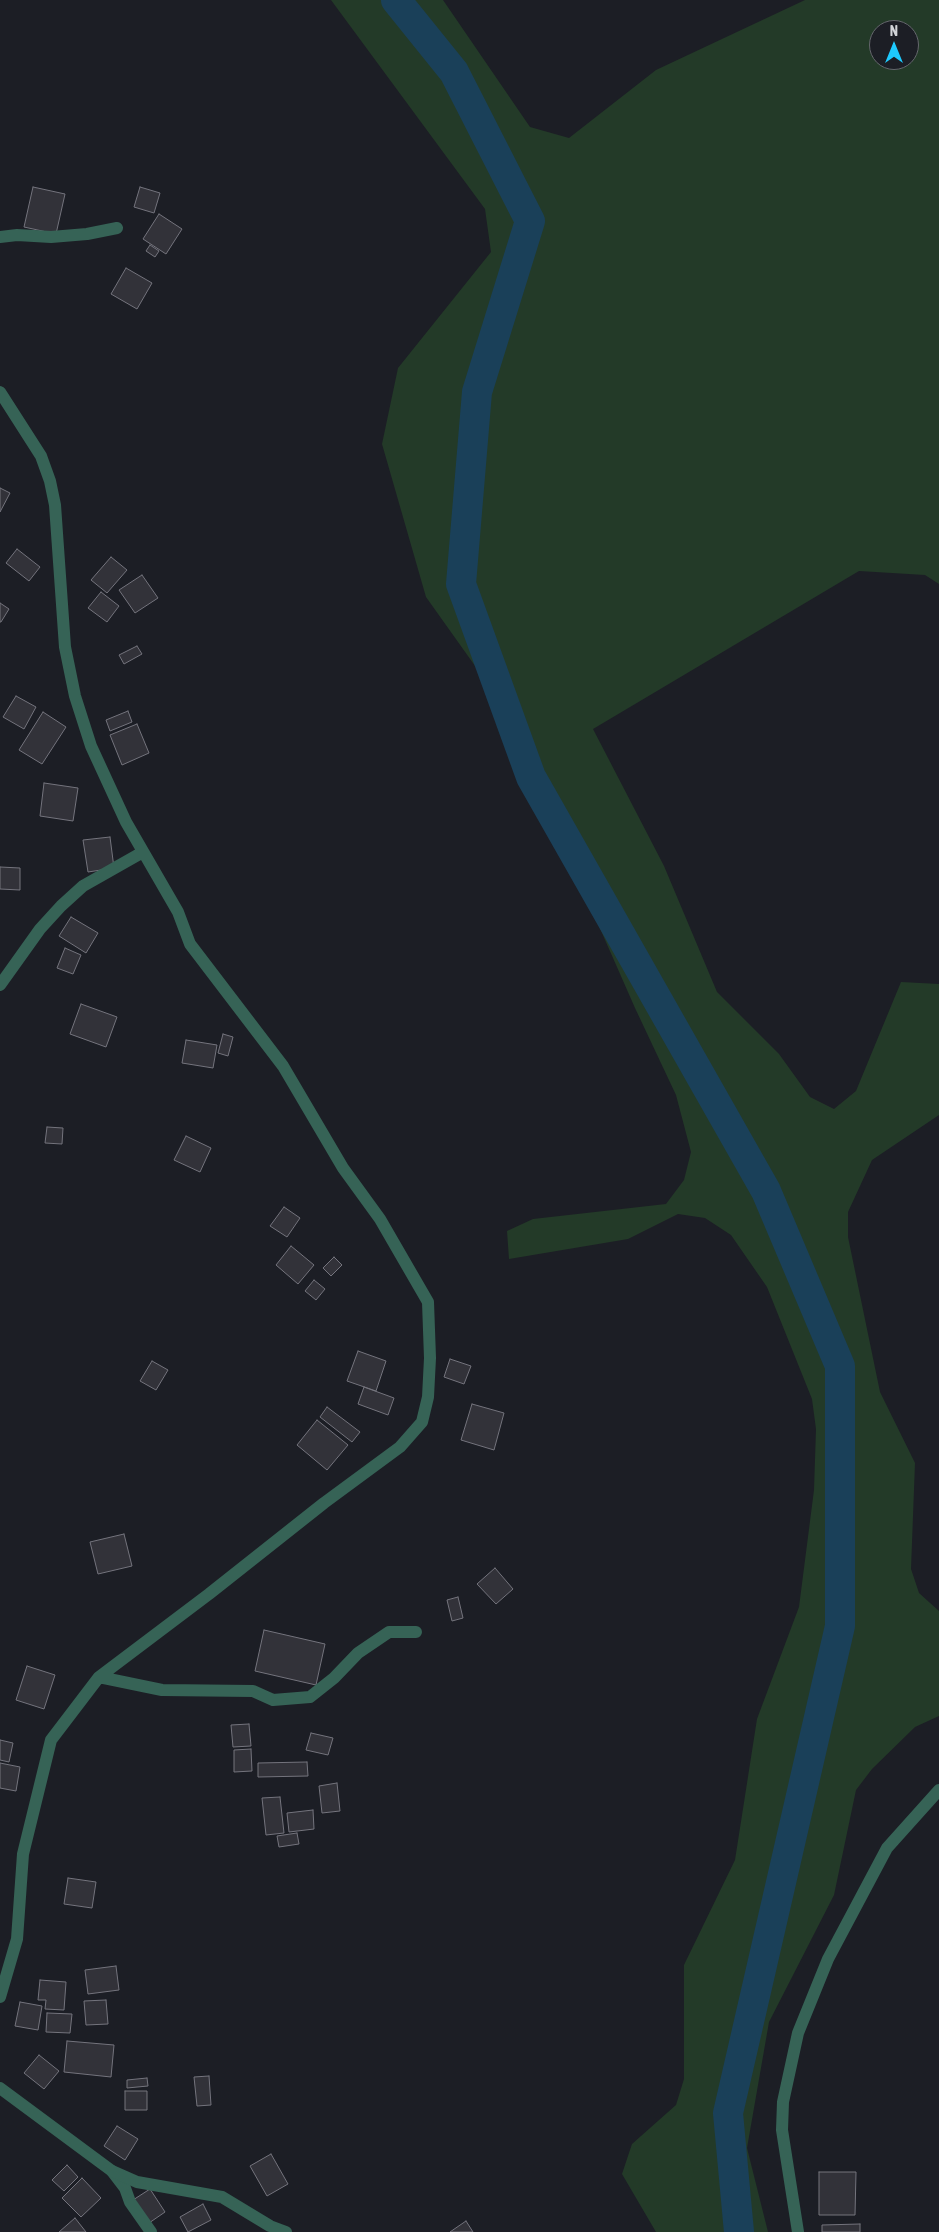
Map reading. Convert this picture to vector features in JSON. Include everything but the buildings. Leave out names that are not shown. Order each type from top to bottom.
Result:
[{"type":"street","points":[[0,237],[87,234],[117,228]]},
{"type":"street","points":[[0,392],[41,456],[50,481],[55,506],[65,647],[75,696],[91,746],[126,822],[178,912],[190,944],[283,1066],[344,1168],[380,1219],[428,1302],[430,1358],[428,1396],[422,1422],[400,1447],[324,1503],[209,1594],[99,1677],[51,1740],[23,1854],[17,1939],[0,1997]]},
{"type":"street","points":[[0,985],[40,929],[61,906],[83,886],[143,852]]},
{"type":"street","points":[[99,1677],[162,1690],[253,1691],[273,1700],[310,1696],[334,1678],[358,1653],[389,1632],[416,1632]]},
{"type":"street","points":[[798,2232],[782,2130],[784,2102],[798,2033],[828,1959],[887,1848],[892,1840],[939,1790]]},
{"type":"street","points":[[0,2088],[112,2171],[137,2182],[161,2187],[196,2190],[222,2197],[270,2226],[286,2232]]},
{"type":"street","points":[[112,2171],[125,2188],[130,2202],[151,2232]]},
{"type":"green space","points":[[331,0],[443,0],[530,127],[569,138],[656,70],[805,0],[939,0],[939,584],[925,575],[859,571],[593,729],[664,866],[717,992],[779,1054],[810,1097],[834,1109],[856,1091],[901,982],[939,984],[939,1115],[872,1160],[848,1212],[848,1237],[880,1392],[915,1463],[911,1569],[919,1593],[939,1611],[939,1716],[915,1727],[872,1769],[856,1790],[834,1895],[769,2022],[747,2148],[768,2232],[656,2232],[622,2174],[632,2144],[676,2105],[684,2079],[684,1965],[735,1860],[757,1719],[799,1607],[814,1490],[816,1429],[812,1399],[767,1287],[731,1235],[705,1218],[678,1214],[628,1239],[509,1259],[507,1231],[533,1219],[666,1204],[684,1180],[691,1152],[676,1095],[635,1008],[500,701],[426,597],[382,444],[398,368],[491,252],[485,209]]},
{"type":"waterway","points":[[396,0],[454,72],[530,221],[477,392],[461,584],[531,777],[766,1191],[840,1366],[840,1626],[728,2113],[739,2232]]}]
